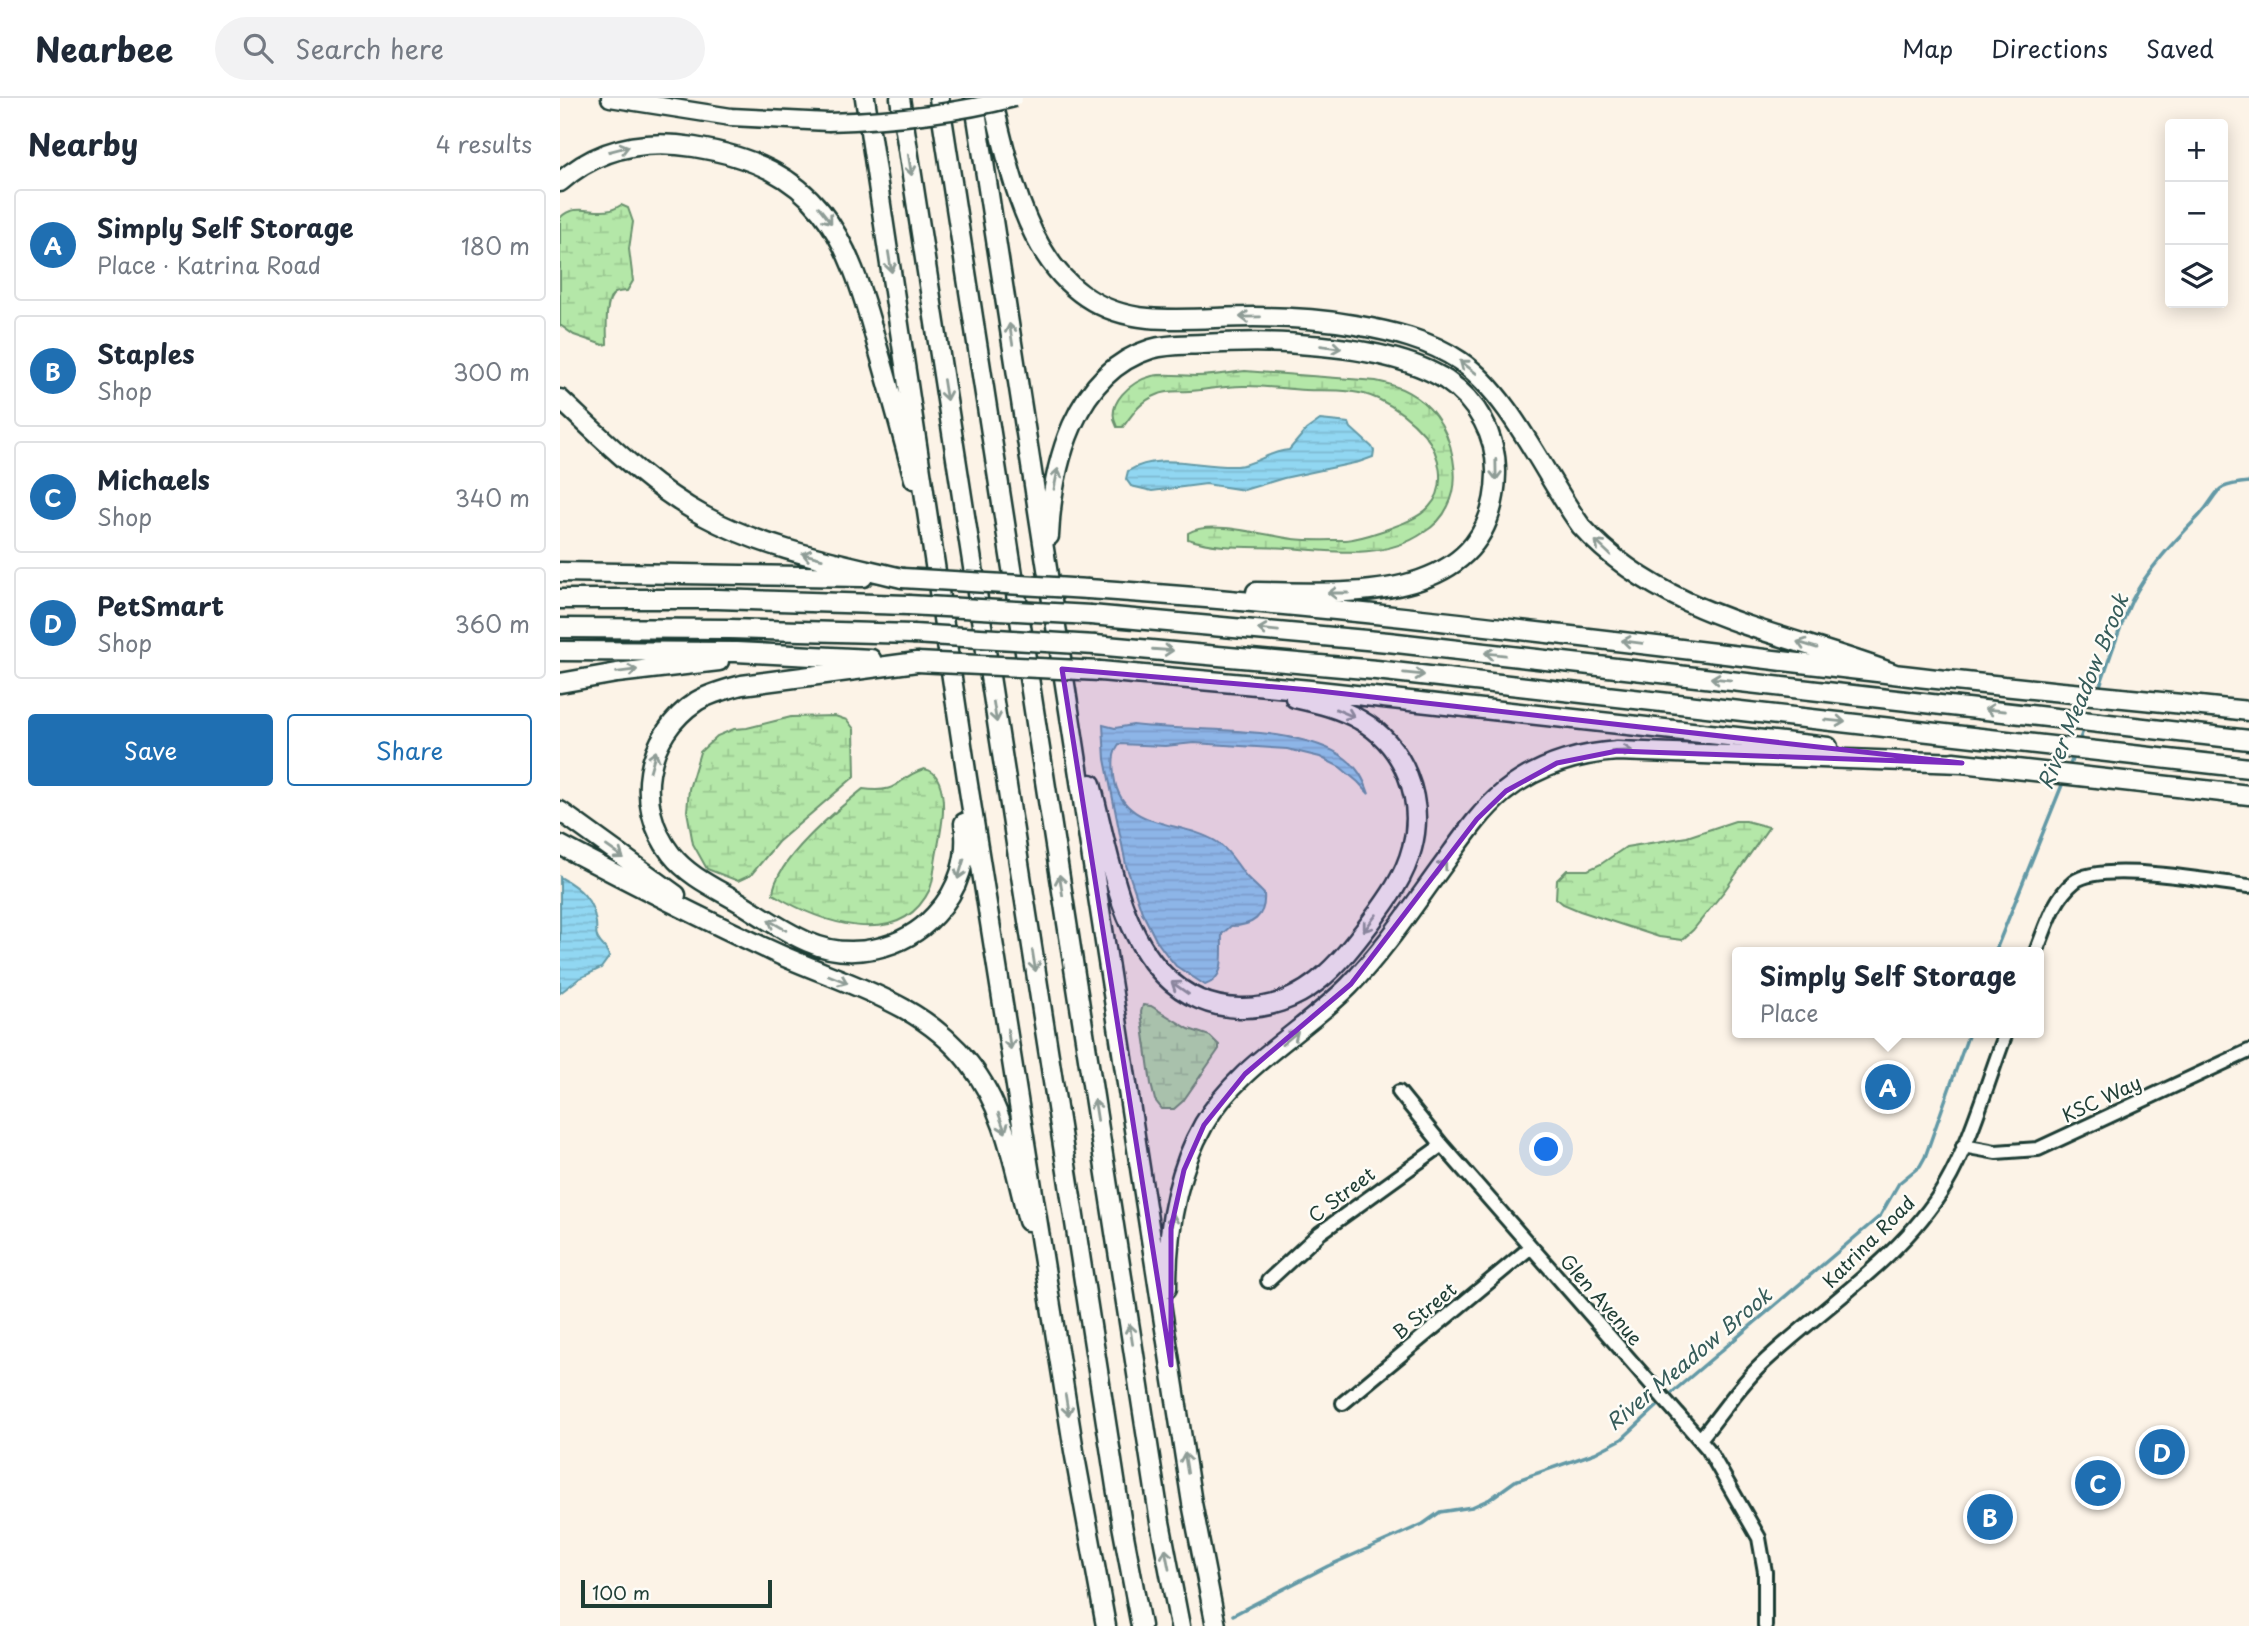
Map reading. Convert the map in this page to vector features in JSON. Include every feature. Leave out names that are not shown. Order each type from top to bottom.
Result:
[{"type":"highway","points":[[864,98],[967,778],[1105,1626]]},
{"type":"highway","points":[[900,98],[1118,1497],[1141,1626]]},
{"type":"highway","points":[[939,98],[1160,1522],[1181,1626]]},
{"type":"highway","points":[[974,98],[1192,1503],[1216,1626]]},
{"type":"highway","points":[[992,98],[1012,176],[1030,227],[1057,271],[1087,298],[1122,314],[1149,318],[1276,317],[1340,323],[1386,332],[1445,352],[1471,369],[1492,388],[1581,526],[1634,574],[1662,591],[1716,614],[1895,674]]},
{"type":"highway","points":[[560,182],[582,164],[610,151],[640,144],[676,145],[725,154],[764,167],[794,184],[816,204],[840,238],[860,282],[936,563]]},
{"type":"highway","points":[[1047,571],[1055,479],[1071,429],[1086,400],[1100,382],[1116,368],[1149,349],[1176,345],[1289,343],[1345,349],[1399,361],[1438,376],[1466,397],[1482,418],[1493,443],[1496,484],[1486,523],[1479,536],[1461,556],[1438,573],[1422,580],[1390,589],[1344,593],[1088,589]]},
{"type":"highway","points":[[560,386],[595,432]]},
{"type":"highway","points":[[560,399],[661,489],[704,516],[754,538],[796,552],[902,578]]},
{"type":"highway","points":[[560,572],[902,578],[1088,589],[1284,605],[2249,711]]},
{"type":"highway","points":[[560,599],[908,605],[1091,615],[1331,636],[2249,740]]},
{"type":"highway","points":[[560,628],[913,634],[1095,645],[1376,670],[2249,768]]},
{"type":"highway","points":[[560,651],[736,652],[1100,671],[1183,678],[1324,691],[2249,795]]},
{"type":"highway","points":[[560,684],[617,673],[715,661],[834,657]]},
{"type":"highway","points":[[918,662],[742,685],[724,689],[697,701],[669,727],[653,758],[647,794],[654,826],[671,855],[688,872],[798,937],[835,950],[875,949],[901,940],[921,928],[940,910],[955,886],[967,842],[963,816],[967,778]]},
{"type":"highway","points":[[1065,686],[1120,896],[1143,947],[1164,975],[1199,1000],[1238,1009],[1274,1004],[1309,987],[1328,971],[1359,937],[1397,885],[1409,859],[1415,833],[1411,784],[1401,761],[1385,739],[1349,714],[1296,698],[1183,678]]},
{"type":"highway","points":[[1171,1365],[1167,1279],[1171,1227],[1184,1170],[1203,1125],[1245,1074],[1312,1020],[1350,984],[1392,935],[1477,819],[1506,790],[1557,762],[1587,754],[1617,751],[1962,763]]},
{"type":"highway","points":[[560,811],[665,888],[753,942]]},
{"type":"highway","points":[[560,845],[753,942],[888,999],[939,1031],[970,1063],[993,1102],[1006,1135],[1057,1338]]},
{"type":"highway","points":[[1093,1565],[1098,1626]]},
{"type":"main road","points":[[610,98],[731,117],[828,122],[926,115],[1014,98]]},
{"type":"street","points":[[2038,947],[2060,898],[2077,880],[2089,874],[2118,871],[2249,886]]},
{"type":"street","name":"Katrina Road","points":[[1700,1439],[1739,1388],[1762,1364],[1869,1271],[1922,1217],[1944,1188],[2004,1038]]},
{"type":"street","name":"KSC Way","points":[[1963,1146],[1996,1152],[2038,1149],[2249,1051]]},
{"type":"street","name":"Glen Avenue","points":[[1399,1092],[1442,1145],[1700,1439],[1740,1502],[1759,1538],[1765,1572],[1765,1626]]},
{"type":"street","name":"C Street","points":[[1268,1280],[1320,1233],[1442,1145]]},
{"type":"street","name":"B Street","points":[[1343,1403],[1531,1247]]},
{"type":"highlighted area","points":[[1062,669],[1310,690],[1962,763],[1617,751],[1557,763],[1506,791],[1477,819],[1351,984],[1245,1074],[1204,1125],[1184,1170],[1171,1228],[1171,1365]]},
{"type":"green space","points":[[621,205],[628,208],[633,222],[629,249],[633,281],[627,291],[611,296],[607,316],[607,344],[603,345],[574,335],[560,325],[560,218],[572,211],[604,211]]},
{"type":"green space","points":[[1245,371],[1376,381],[1393,385],[1416,397],[1441,424],[1453,459],[1455,472],[1452,496],[1443,514],[1430,528],[1408,542],[1357,552],[1225,546],[1188,539],[1188,533],[1198,529],[1224,528],[1299,540],[1355,539],[1407,522],[1429,507],[1435,499],[1440,470],[1430,442],[1409,419],[1369,395],[1261,386],[1161,393],[1142,404],[1123,427],[1117,427],[1114,410],[1117,402],[1129,388],[1144,379],[1157,375],[1202,376]]},
{"type":"green space","points":[[835,716],[847,720],[854,729],[855,776],[778,842],[751,875],[738,881],[707,869],[693,844],[687,811],[689,789],[700,752],[717,736],[734,729],[791,717]]},
{"type":"green space","points":[[924,769],[931,771],[938,779],[943,810],[930,889],[916,909],[899,921],[878,926],[856,926],[812,914],[773,894],[776,881],[795,851],[852,798],[863,789],[892,787]]},
{"type":"green space","points":[[1735,821],[1769,827],[1725,890],[1682,940],[1659,937],[1580,911],[1556,898],[1557,880],[1567,870],[1588,870],[1626,847],[1687,837]]},
{"type":"green space","points":[[1143,1005],[1151,1006],[1189,1029],[1210,1036],[1219,1045],[1219,1049],[1183,1101],[1174,1109],[1162,1109],[1155,1100],[1141,1012]]},
{"type":"water","points":[[1320,420],[1349,423],[1372,447],[1373,457],[1244,490],[1206,484],[1152,491],[1131,486],[1126,479],[1128,471],[1154,462],[1223,466],[1250,463],[1289,450],[1306,430]]},
{"type":"water","points":[[1103,725],[1115,728],[1133,725],[1244,732],[1302,740],[1326,748],[1346,759],[1363,779],[1369,794],[1340,767],[1320,757],[1287,749],[1194,743],[1165,746],[1119,744],[1114,755],[1114,776],[1119,794],[1128,806],[1154,821],[1217,842],[1264,894],[1263,909],[1256,919],[1231,926],[1222,934],[1220,971],[1212,982],[1205,985],[1176,966],[1156,940],[1142,912],[1126,865],[1105,759]]},
{"type":"water","points":[[560,877],[574,885],[589,901],[597,937],[609,957],[601,968],[580,978],[560,993]]},
{"type":"waterway","name":"River Meadow Brook","points":[[2098,691],[2127,611],[2146,577],[2218,491],[2228,485],[2249,482]]},
{"type":"waterway","name":"River Meadow Brook","points":[[2078,744],[2084,728]]},
{"type":"waterway","name":"River Meadow Brook","points":[[2068,770],[2074,754]]},
{"type":"waterway","name":"River Meadow Brook","points":[[1997,947],[2064,780]]},
{"type":"waterway","name":"River Meadow Brook","points":[[1233,1615],[1328,1566],[1423,1524],[1440,1512],[1472,1507],[1490,1499],[1515,1481],[1595,1453],[1622,1439],[1675,1390],[1880,1216],[1899,1183],[1920,1166],[1925,1157],[1967,1038]]},
{"type":"place","name":"Simply Self Storage","points":[[1888,1087]]},
{"type":"place","name":"PetSmart","points":[[2162,1452]]},
{"type":"place","name":"Michaels","points":[[2098,1483]]},
{"type":"place","name":"Staples","points":[[1990,1517]]}]
